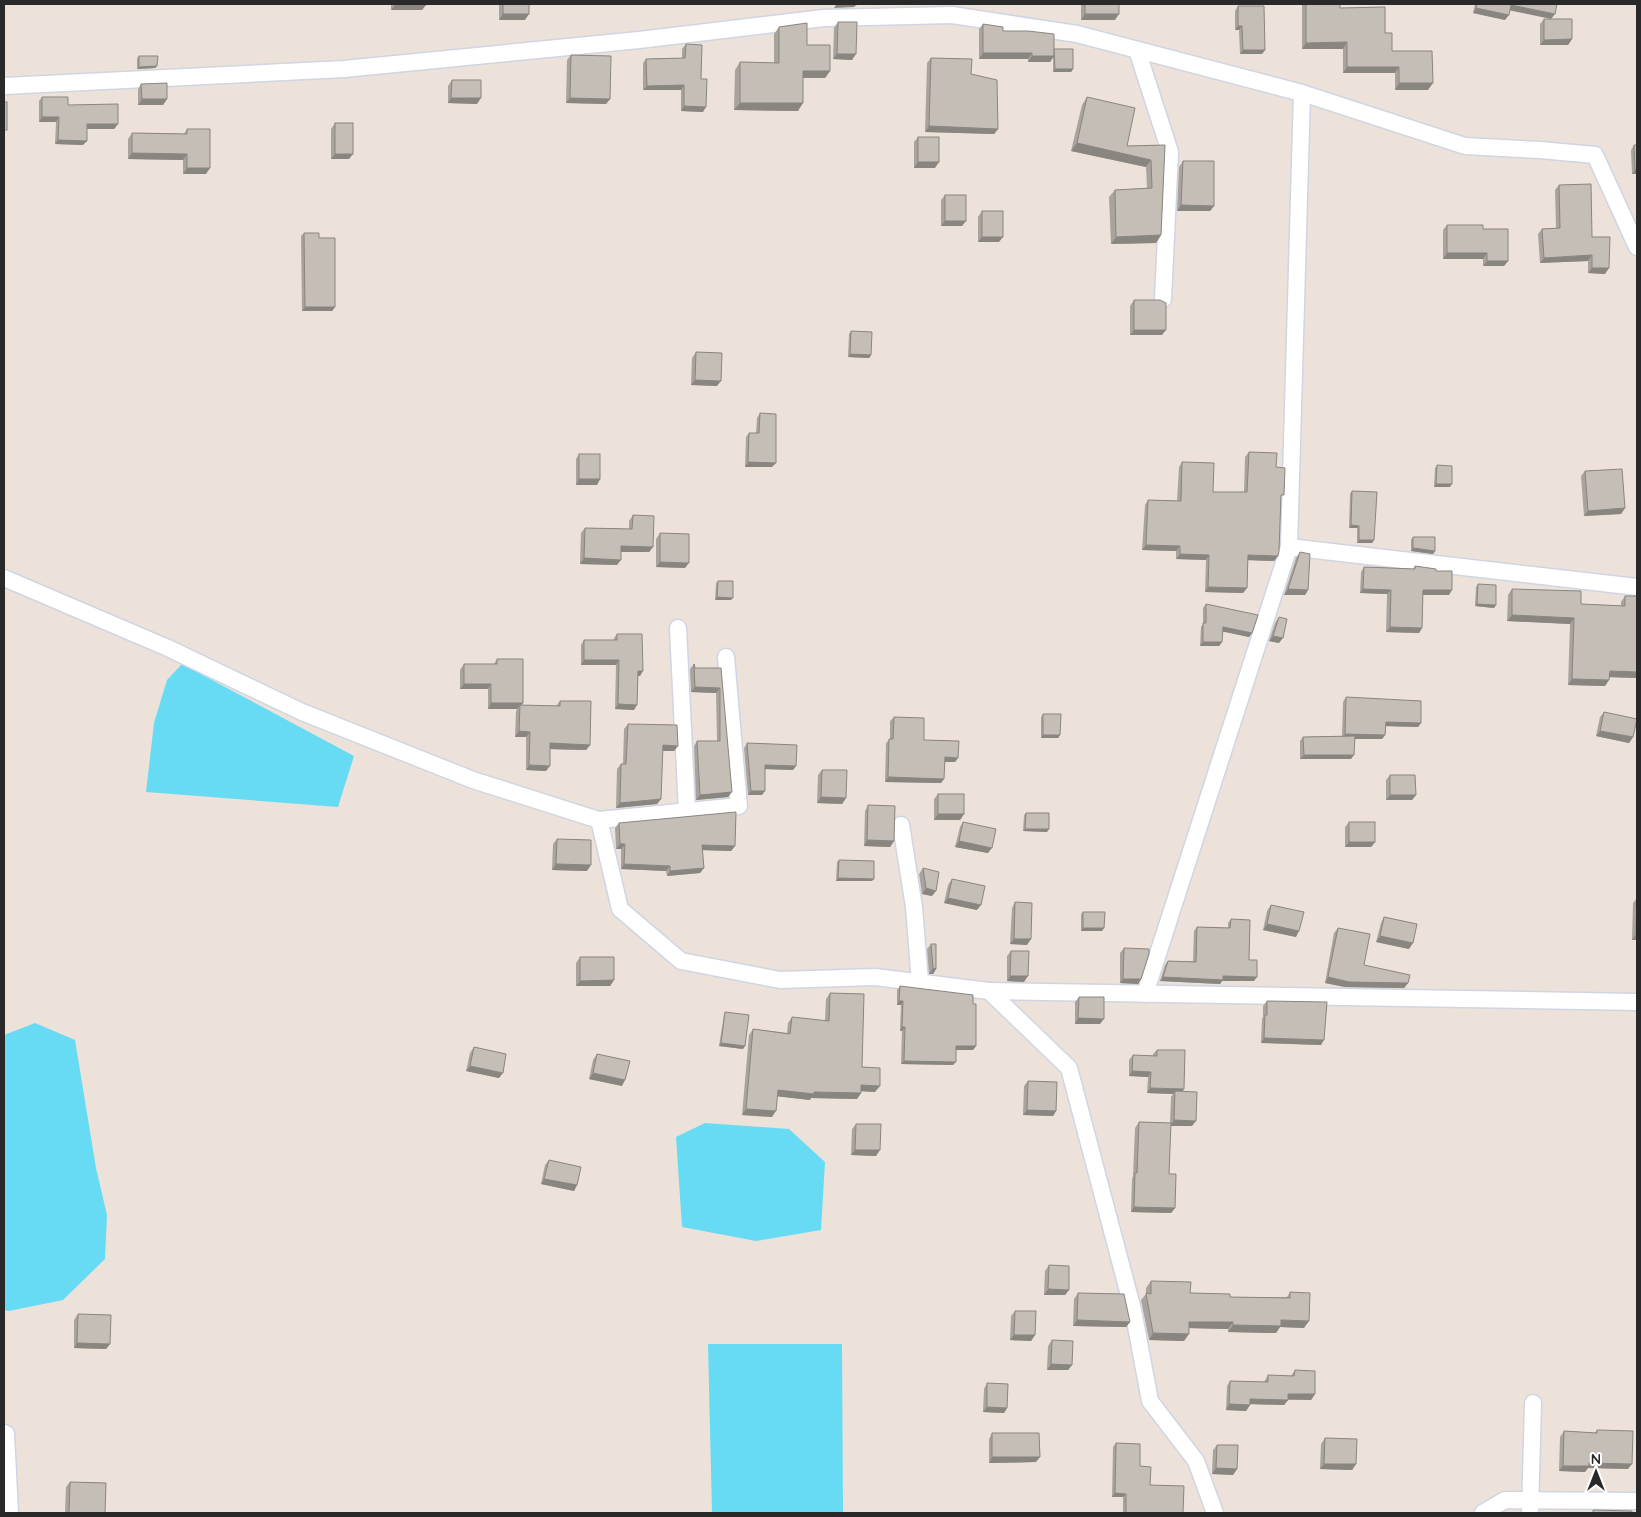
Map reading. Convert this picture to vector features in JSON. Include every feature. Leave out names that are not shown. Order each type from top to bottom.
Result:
[{"type":"street","points":[[4,86],[344,69],[639,40],[824,11],[952,15],[1077,34],[1302,93],[1465,146],[1540,150],[1595,156],[1637,247]]},
{"type":"street","points":[[1137,50],[1170,152],[1163,299]]},
{"type":"street","points":[[1145,994],[1289,547],[1302,93]]},
{"type":"street","points":[[1289,547],[1637,587]]},
{"type":"street","points":[[4,578],[168,648],[302,712],[473,780],[599,820],[739,806],[726,657]]},
{"type":"street","points":[[678,628],[687,811]]},
{"type":"street","points":[[599,820],[620,910],[681,961],[780,980],[875,977],[989,991],[1637,1002]]},
{"type":"street","points":[[901,825],[914,907],[920,982]]},
{"type":"street","points":[[989,991],[1068,1068],[1133,1310],[1150,1401],[1196,1461],[1215,1513]]},
{"type":"street","points":[[1529,1507],[1532,1403]]},
{"type":"street","points":[[4,1433],[6,1434],[10,1513]]},
{"type":"street","points":[[1483,1513],[1505,1500],[1529,1507],[1637,1501]]},
{"type":"water","points":[[182,664],[354,756],[338,807],[146,792],[154,723],[167,680]]},
{"type":"water","points":[[35,1023],[75,1040],[96,1168],[107,1215],[105,1259],[63,1300],[9,1311],[4,1310],[4,1035]]},
{"type":"water","points":[[705,1123],[789,1129],[825,1162],[821,1230],[756,1241],[682,1227],[676,1137]]},
{"type":"water","points":[[708,1344],[842,1344],[843,1513],[712,1513]]},
{"type":"building","points":[[426,4],[426,5],[395,5]]},
{"type":"building","points":[[503,4],[529,4],[529,14],[503,14]]},
{"type":"building","points":[[856,4],[856,5],[836,5]]},
{"type":"building","points":[[1085,4],[1119,4],[1119,14],[1085,14]]},
{"type":"building","points":[[1306,4],[1340,4],[1340,8],[1385,7],[1385,33],[1392,33],[1392,51],[1432,51],[1433,83],[1399,83],[1399,67],[1347,67],[1347,42],[1306,43]]},
{"type":"building","points":[[1477,4],[1557,4],[1555,14],[1511,5],[1509,15],[1476,8]]},
{"type":"building","points":[[1238,6],[1264,6],[1265,50],[1243,50],[1242,26],[1238,26]]},
{"type":"building","points":[[1544,19],[1572,19],[1572,39],[1544,40]]},
{"type":"building","points":[[838,22],[857,22],[856,54],[837,54]]},
{"type":"building","points":[[807,23],[807,45],[830,45],[830,71],[803,71],[803,103],[740,103],[740,62],[779,63],[779,27]]},
{"type":"building","points":[[983,24],[1003,27],[1003,31],[1054,34],[1054,56],[1032,56],[1032,53],[983,53]]},
{"type":"building","points":[[686,44],[702,45],[701,79],[707,79],[706,107],[684,106],[684,85],[647,86],[646,59],[685,58]]},
{"type":"building","points":[[1054,49],[1073,49],[1073,69],[1055,69]]},
{"type":"building","points":[[571,55],[611,56],[610,99],[570,98]]},
{"type":"building","points":[[139,56],[158,56],[157,66],[139,67]]},
{"type":"building","points":[[931,58],[972,59],[971,74],[997,80],[998,129],[929,126]]},
{"type":"building","points":[[452,80],[481,80],[481,98],[451,98]]},
{"type":"building","points":[[167,83],[167,99],[142,99],[141,84]]},
{"type":"building","points":[[42,97],[68,97],[68,105],[118,104],[118,124],[87,124],[87,141],[58,140],[59,117],[42,117]]},
{"type":"building","points":[[1087,97],[1135,108],[1127,146],[1165,145],[1161,235],[1116,237],[1115,190],[1152,188],[1151,160],[1077,143]]},
{"type":"building","points":[[4,102],[7,102],[7,130],[4,130]]},
{"type":"building","points":[[335,123],[353,123],[353,154],[335,154]]},
{"type":"building","points":[[187,129],[210,129],[210,168],[187,168],[187,154],[132,153],[132,133],[187,134]]},
{"type":"building","points":[[918,137],[939,137],[939,162],[918,162]]},
{"type":"building","points":[[1634,145],[1637,145],[1637,170],[1635,170]]},
{"type":"building","points":[[1183,161],[1214,161],[1214,206],[1181,205]]},
{"type":"building","points":[[1591,184],[1592,237],[1610,237],[1609,268],[1592,268],[1592,255],[1544,258],[1542,229],[1560,228],[1559,185]]},
{"type":"building","points":[[945,195],[966,195],[966,221],[945,221]]},
{"type":"building","points":[[982,211],[1003,211],[1003,237],[982,237]]},
{"type":"building","points":[[1447,225],[1483,225],[1483,229],[1508,229],[1508,261],[1487,261],[1487,253],[1447,253]]},
{"type":"building","points":[[304,233],[319,233],[319,238],[335,238],[335,307],[305,307]]},
{"type":"building","points":[[1134,300],[1160,300],[1166,303],[1166,330],[1134,330]]},
{"type":"building","points":[[851,331],[872,332],[871,355],[850,354]]},
{"type":"building","points":[[696,352],[722,353],[721,381],[695,380]]},
{"type":"building","points":[[760,413],[776,414],[776,463],[748,462],[749,433],[759,433]]},
{"type":"building","points":[[1249,452],[1277,453],[1276,467],[1285,468],[1284,495],[1281,495],[1278,556],[1248,555],[1247,588],[1208,587],[1209,555],[1180,554],[1180,546],[1146,545],[1148,500],[1181,501],[1182,462],[1214,463],[1213,492],[1247,492]]},
{"type":"building","points":[[579,454],[600,454],[600,479],[579,479]]},
{"type":"building","points":[[1437,465],[1452,466],[1452,484],[1436,484]]},
{"type":"building","points":[[1622,469],[1625,508],[1588,511],[1585,471]]},
{"type":"building","points":[[1352,491],[1377,492],[1374,540],[1359,540],[1359,526],[1351,525]]},
{"type":"building","points":[[633,515],[654,516],[653,547],[621,546],[621,560],[584,558],[585,528],[632,529]]},
{"type":"building","points":[[660,533],[689,534],[689,563],[660,562]]},
{"type":"building","points":[[1413,537],[1435,537],[1435,551],[1413,548]]},
{"type":"building","points":[[1300,552],[1310,554],[1308,590],[1288,589]]},
{"type":"building","points":[[1415,566],[1436,569],[1436,571],[1452,571],[1452,590],[1423,590],[1422,628],[1390,627],[1391,590],[1363,589],[1364,567],[1415,569]]},
{"type":"building","points":[[718,581],[733,581],[733,598],[717,597]]},
{"type":"building","points":[[1478,584],[1496,585],[1496,605],[1477,604]]},
{"type":"building","points":[[1512,589],[1581,591],[1581,604],[1625,606],[1625,596],[1637,596],[1637,672],[1610,671],[1609,680],[1572,679],[1574,618],[1512,615]]},
{"type":"building","points":[[1206,604],[1258,615],[1252,633],[1223,627],[1222,642],[1203,642]]},
{"type":"building","points":[[1279,617],[1287,619],[1283,638],[1273,636]]},
{"type":"building","points":[[617,634],[642,634],[643,671],[638,671],[637,705],[618,704],[619,660],[584,660],[584,640],[617,640]]},
{"type":"building","points":[[497,659],[523,659],[523,703],[491,703],[491,684],[464,684],[464,664],[497,664]]},
{"type":"building","points":[[694,664],[695,668],[721,668],[732,792],[700,795],[697,741],[720,741],[720,688],[695,687]]},
{"type":"building","points":[[1346,697],[1421,701],[1421,723],[1386,722],[1385,735],[1345,734]]},
{"type":"building","points":[[560,701],[591,701],[590,745],[550,743],[550,766],[529,765],[530,732],[519,731],[520,705],[560,706]]},
{"type":"building","points":[[1604,712],[1637,719],[1633,737],[1600,731]]},
{"type":"building","points":[[1043,714],[1061,714],[1060,735],[1043,735]]},
{"type":"building","points":[[894,717],[924,718],[924,740],[959,741],[958,758],[945,757],[944,779],[888,777],[889,739],[893,739]]},
{"type":"building","points":[[628,724],[677,725],[678,746],[663,745],[661,799],[620,803],[621,764],[626,764]]},
{"type":"building","points":[[1355,736],[1354,755],[1304,755],[1303,737]]},
{"type":"building","points":[[747,743],[797,745],[796,766],[765,765],[765,791],[751,791]]},
{"type":"building","points":[[822,770],[847,770],[846,798],[821,797]]},
{"type":"building","points":[[1390,775],[1415,775],[1416,795],[1390,795]]},
{"type":"building","points":[[938,794],[964,794],[964,814],[938,814]]},
{"type":"building","points":[[868,805],[895,806],[894,841],[867,840]]},
{"type":"building","points":[[736,812],[735,846],[702,845],[704,868],[670,871],[670,866],[624,864],[625,844],[620,844],[619,823]]},
{"type":"building","points":[[1026,813],[1049,813],[1049,829],[1025,829]]},
{"type":"building","points":[[963,822],[996,829],[992,848],[959,841]]},
{"type":"building","points":[[1349,822],[1375,822],[1375,842],[1349,842]]},
{"type":"building","points":[[557,839],[591,840],[591,865],[556,864]]},
{"type":"building","points":[[839,860],[874,861],[874,879],[838,878]]},
{"type":"building","points":[[923,868],[939,872],[936,891],[926,888]]},
{"type":"building","points":[[952,879],[985,886],[981,905],[948,898]]},
{"type":"building","points":[[1637,898],[1637,934],[1636,934]]},
{"type":"building","points":[[1015,902],[1032,903],[1031,939],[1014,939]]},
{"type":"building","points":[[1271,905],[1304,912],[1299,931],[1267,924]]},
{"type":"building","points":[[1083,912],[1105,912],[1104,928],[1083,928]]},
{"type":"building","points":[[1384,917],[1417,924],[1413,943],[1380,936]]},
{"type":"building","points":[[1231,919],[1250,920],[1249,960],[1257,960],[1257,977],[1223,976],[1223,980],[1163,977],[1168,961],[1196,962],[1197,927],[1230,928]]},
{"type":"building","points":[[1338,928],[1370,934],[1364,965],[1410,975],[1408,983],[1349,982],[1328,977]]},
{"type":"building","points":[[931,944],[936,944],[936,969],[933,968]]},
{"type":"building","points":[[1124,948],[1149,949],[1141,979],[1123,979]]},
{"type":"building","points":[[1011,951],[1029,951],[1028,976],[1010,976]]},
{"type":"building","points":[[580,957],[614,957],[614,980],[580,981]]},
{"type":"building","points":[[900,986],[973,995],[973,1004],[976,1004],[976,1046],[956,1046],[956,1062],[904,1061],[905,1027],[902,1027],[903,1001],[899,1001]]},
{"type":"building","points":[[830,993],[864,994],[862,1067],[880,1068],[880,1086],[861,1085],[861,1093],[814,1092],[814,1094],[778,1090],[776,1111],[746,1109],[753,1029],[790,1034],[792,1017],[829,1021]]},
{"type":"building","points":[[1079,997],[1104,997],[1104,1019],[1078,1018]]},
{"type":"building","points":[[1267,1001],[1327,1002],[1324,1040],[1264,1038]]},
{"type":"building","points":[[725,1012],[749,1015],[745,1046],[721,1043]]},
{"type":"building","points":[[474,1047],[506,1054],[503,1073],[470,1066]]},
{"type":"building","points":[[1157,1050],[1185,1050],[1184,1089],[1150,1088],[1151,1072],[1132,1071],[1133,1055],[1157,1056]]},
{"type":"building","points":[[597,1054],[630,1061],[625,1080],[593,1073]]},
{"type":"building","points":[[1028,1081],[1057,1082],[1056,1111],[1027,1110]]},
{"type":"building","points":[[1175,1091],[1197,1092],[1196,1121],[1174,1120]]},
{"type":"building","points":[[1139,1122],[1171,1123],[1169,1174],[1176,1174],[1175,1208],[1134,1207]]},
{"type":"building","points":[[856,1124],[881,1124],[880,1150],[855,1150]]},
{"type":"building","points":[[549,1160],[581,1167],[577,1185],[544,1179]]},
{"type":"building","points":[[1049,1265],[1069,1266],[1069,1290],[1048,1289]]},
{"type":"building","points":[[1151,1281],[1191,1282],[1190,1293],[1230,1294],[1230,1297],[1290,1298],[1290,1292],[1310,1293],[1309,1321],[1281,1320],[1281,1326],[1233,1325],[1233,1322],[1189,1322],[1189,1334],[1153,1333],[1146,1293],[1151,1294]]},
{"type":"building","points":[[1078,1293],[1124,1294],[1130,1322],[1077,1320]]},
{"type":"building","points":[[1015,1311],[1036,1311],[1035,1335],[1014,1335]]},
{"type":"building","points":[[78,1314],[111,1315],[110,1344],[77,1343]]},
{"type":"building","points":[[1052,1340],[1073,1341],[1072,1365],[1051,1364]]},
{"type":"building","points":[[1295,1370],[1315,1371],[1315,1394],[1288,1394],[1288,1400],[1250,1399],[1250,1405],[1229,1404],[1230,1381],[1268,1382],[1268,1375],[1294,1376]]},
{"type":"building","points":[[987,1383],[1008,1384],[1007,1408],[987,1407]]},
{"type":"building","points":[[1597,1430],[1633,1431],[1632,1464],[1589,1463],[1589,1466],[1563,1466],[1564,1431],[1597,1433]]},
{"type":"building","points":[[992,1433],[1039,1433],[1040,1457],[992,1457]]},
{"type":"building","points":[[1325,1438],[1357,1439],[1356,1464],[1324,1464]]},
{"type":"building","points":[[1116,1443],[1140,1444],[1140,1466],[1151,1467],[1150,1485],[1184,1486],[1183,1513],[1126,1513],[1126,1494],[1115,1493]]},
{"type":"building","points":[[1217,1445],[1238,1445],[1237,1469],[1216,1468]]},
{"type":"building","points":[[70,1482],[106,1483],[105,1513],[69,1513]]},
{"type":"building","points":[[1593,1510],[1632,1511],[1632,1513],[1593,1513]]}]
